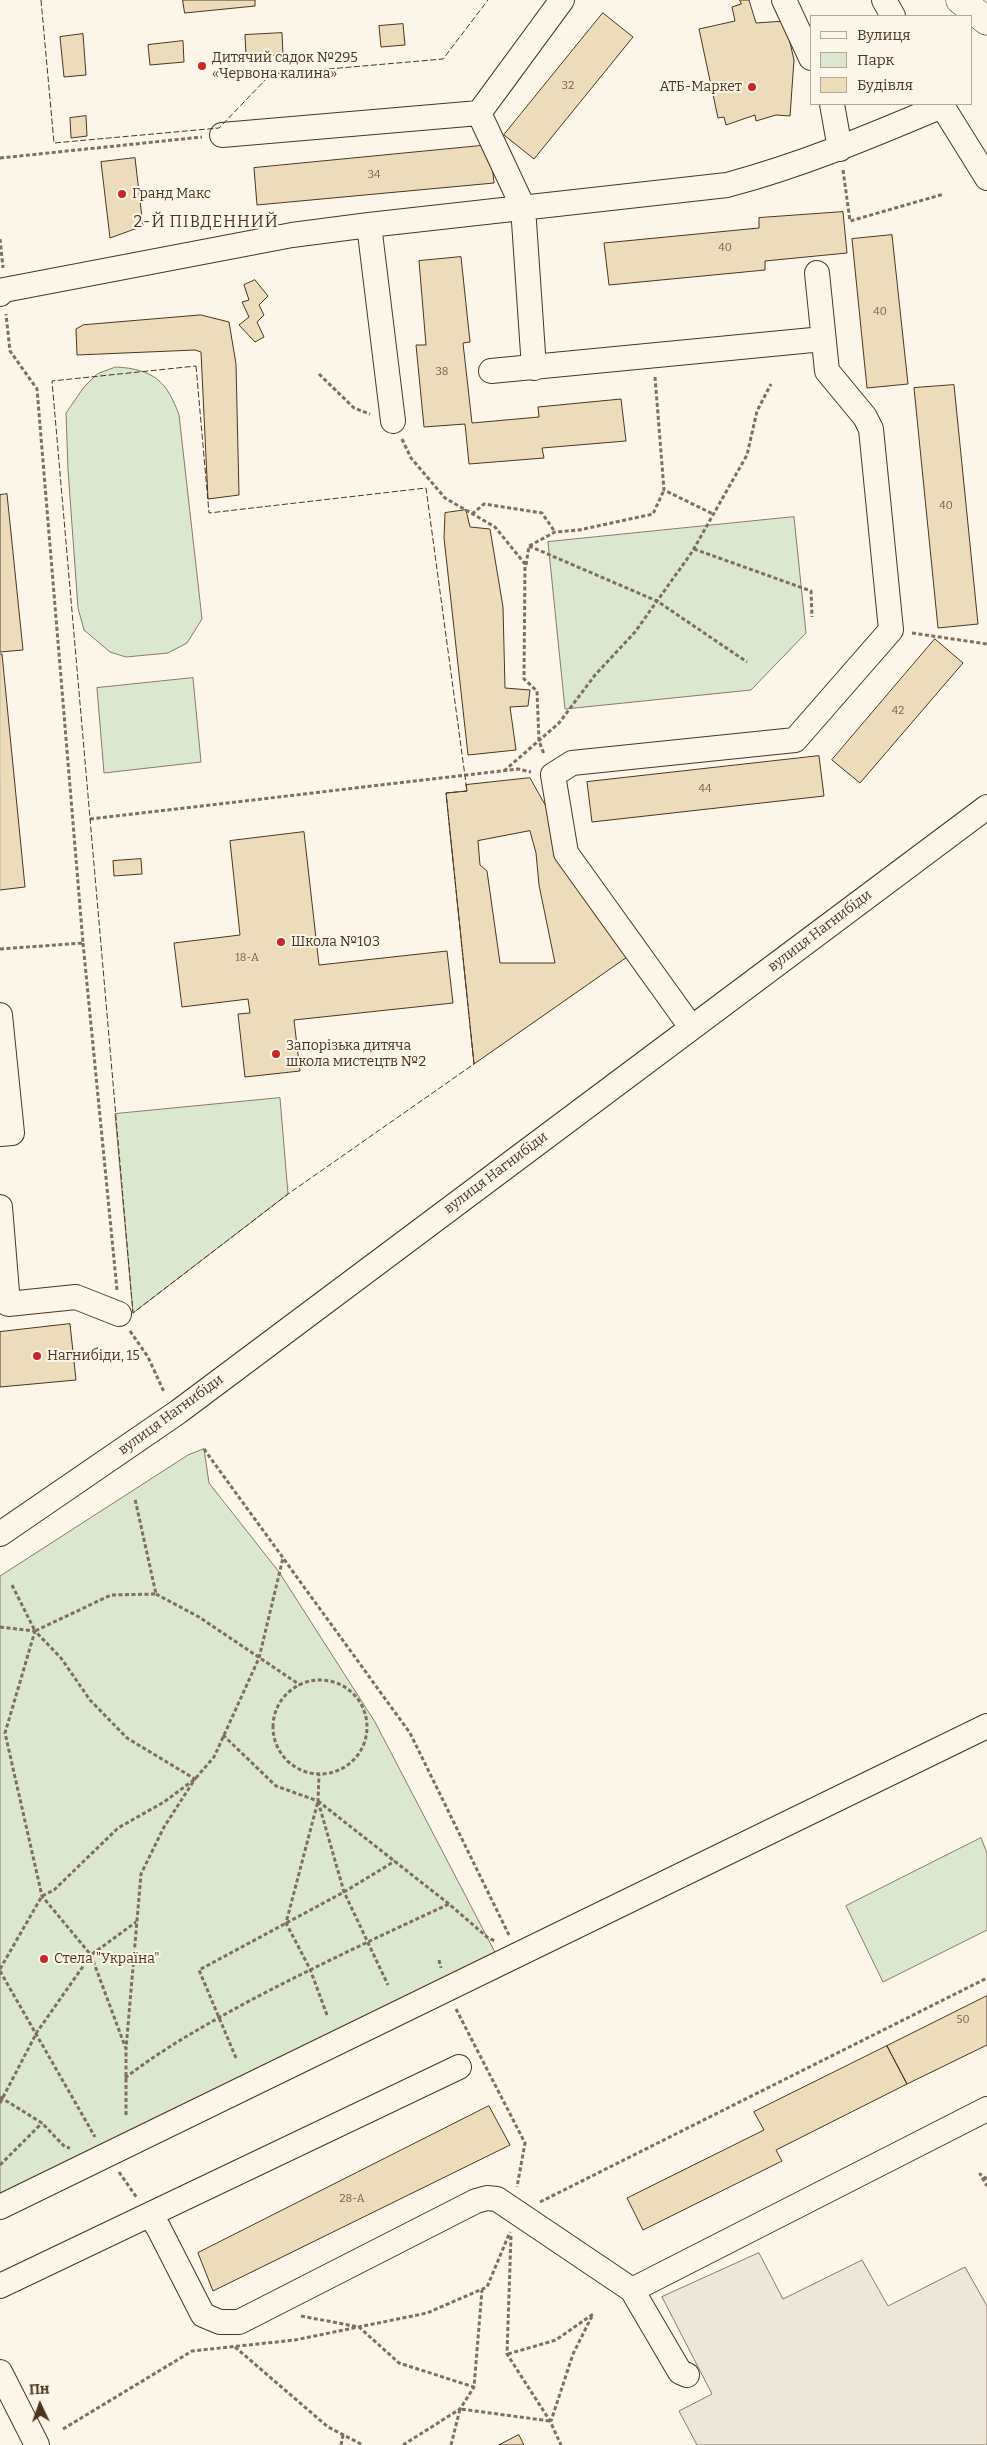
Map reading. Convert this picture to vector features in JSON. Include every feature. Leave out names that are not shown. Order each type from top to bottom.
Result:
[{"type":"main road","points":[[960,0],[987,21]]},
{"type":"street","points":[[222,135],[479,113],[562,0]]},
{"type":"street","points":[[784,0],[810,56]]},
{"type":"street","points":[[884,0],[892,15]]},
{"type":"street","points":[[832,105],[840,149]]},
{"type":"street","points":[[2,292],[292,235],[727,184],[768,174],[840,149],[941,105],[987,178]]},
{"type":"street","points":[[479,113],[523,207],[534,368]]},
{"type":"street","points":[[369,225],[393,421]]},
{"type":"street","points":[[691,1027],[566,853],[553,775],[572,763],[796,740],[891,630],[871,429],[865,417],[827,371],[817,273]]},
{"type":"street","points":[[491,371],[823,339]]},
{"type":"street","name":"вулиця Нагнибіди","points":[[0,1534],[178,1412],[987,807]]},
{"type":"street","points":[[0,1015],[12,1133],[0,1134]]},
{"type":"street","points":[[0,1207],[8,1304],[76,1297],[119,1314]]},
{"type":"street","points":[[0,2207],[987,1726]]},
{"type":"street","points":[[0,2286],[459,2067]]},
{"type":"street","points":[[632,2290],[987,2109]]},
{"type":"street","points":[[150,2216],[158,2227],[203,2315],[220,2322],[239,2322],[476,2201],[487,2198],[498,2199],[632,2290],[680,2372],[687,2375]]},
{"type":"street","points":[[0,2372],[37,2445]]},
{"type":"path","points":[[0,158],[222,135]]},
{"type":"path","points":[[840,149],[850,221],[944,194]]},
{"type":"path","points":[[0,239],[2,292],[10,351],[37,390],[83,943],[119,1314],[148,1357],[164,1392]]},
{"type":"path","points":[[529,546],[555,532],[579,530],[653,514],[664,490],[653,356]]},
{"type":"path","points":[[320,374],[354,408],[393,421],[411,458],[445,498],[496,527],[525,564],[525,567]]},
{"type":"path","points":[[504,772],[559,723],[596,675],[635,632],[694,549],[747,455],[757,412],[771,384]]},
{"type":"path","points":[[664,490],[713,514]]},
{"type":"path","points":[[472,514],[484,504],[542,513],[555,532]]},
{"type":"path","points":[[529,546],[525,567],[524,679],[537,691],[539,741],[553,775]]},
{"type":"path","points":[[529,546],[657,601],[747,662]]},
{"type":"path","points":[[694,549],[811,592],[812,617]]},
{"type":"path","points":[[891,630],[987,644]]},
{"type":"path","points":[[90,820],[518,769],[553,775]]},
{"type":"path","points":[[0,949],[83,943]]},
{"type":"path","points":[[204,1449],[410,1733],[518,1954]]},
{"type":"path","points":[[135,1499],[156,1594]]},
{"type":"path","points":[[126,2115],[126,2049],[141,1874],[164,1827],[195,1780],[214,1757],[259,1658],[283,1558]]},
{"type":"path","points":[[12,1585],[34,1631],[61,1658],[90,1700],[127,1738],[195,1780]]},
{"type":"path","points":[[0,1627],[34,1631],[111,1595],[156,1594],[199,1618],[300,1685]]},
{"type":"path","points":[[34,1631],[30,1653],[5,1733],[42,1896],[91,1956],[126,2049]]},
{"type":"path","points":[[314,1681],[330,1681],[344,1687],[356,1697],[364,1710],[367,1725],[365,1740],[354,1760],[334,1772],[319,1774],[304,1771],[290,1764],[280,1752],[274,1737],[273,1722],[278,1707],[287,1694],[300,1685],[314,1681]]},
{"type":"path","points":[[0,1731],[5,1733]]},
{"type":"path","points":[[223,1735],[276,1786],[318,1801],[449,1904],[486,1937]]},
{"type":"path","points":[[319,1774],[318,1801],[286,1923],[310,1969],[327,2015]]},
{"type":"path","points":[[150,2216],[107,2155],[0,1970],[42,1896],[54,1890],[118,1828],[164,1802],[195,1780]]},
{"type":"path","points":[[318,1801],[344,1892],[388,1984]]},
{"type":"path","points":[[236,2058],[199,1970],[344,1892],[395,1861]]},
{"type":"path","points":[[125,2078],[158,2052],[219,2017],[310,1969],[449,1904]]},
{"type":"path","points":[[0,2103],[1,2097],[37,2032],[91,1956],[136,1922]]},
{"type":"path","points":[[63,2429],[192,2351],[296,2340],[428,2313],[482,2290],[487,2287],[515,2211],[549,2199],[987,1978]]},
{"type":"path","points":[[1,2097],[42,2123],[65,2147],[107,2155]]},
{"type":"path","points":[[0,2165],[42,2123]]},
{"type":"path","points":[[987,2179],[980,2174],[987,2186]]},
{"type":"path","points":[[452,2445],[460,2408],[474,2387],[482,2290]]},
{"type":"path","points":[[264,2309],[359,2327],[399,2363],[474,2387]]},
{"type":"path","points":[[550,2421],[572,2354],[593,2314],[556,2340],[507,2354],[550,2421],[561,2445]]},
{"type":"path","points":[[234,2347],[328,2427],[363,2445]]},
{"type":"path","points":[[403,2445],[460,2408],[550,2421]]},
{"type":"path","points":[[341,2445],[343,2435]]},
{"type":"green space","points":[[116,367],[140,371],[157,379],[169,393],[179,415],[202,619],[187,643],[168,653],[126,657],[110,652],[84,630],[78,608],[68,470],[66,413],[84,387],[97,374]]},
{"type":"green space","points":[[794,517],[806,633],[751,690],[565,709],[548,542]]},
{"type":"green space","points":[[193,678],[201,762],[104,773],[97,688]]},
{"type":"green space","points":[[280,1098],[288,1194],[133,1313],[115,1114]]},
{"type":"green space","points":[[204,1449],[209,1483],[279,1572],[375,1722],[498,1958],[0,2202],[0,1576],[188,1455]]},
{"type":"green space","points":[[981,1838],[987,1853],[987,1930],[883,1982],[846,1906]]},
{"type":"shaded area","points":[[759,2253],[783,2299],[862,2260],[888,2306],[965,2267],[987,2306],[987,2445],[697,2445],[679,2411],[712,2394],[662,2297]]},
{"type":"building","points":[[183,0],[255,0],[255,6],[185,13]]},
{"type":"building","name":"АТБ-Маркет","points":[[740,0],[749,0],[756,23],[785,21],[794,60],[790,116],[776,115],[756,121],[755,115],[726,125],[724,117],[718,118],[699,29],[735,21],[732,7],[741,4]]},
{"type":"building","points":[[603,13],[633,37],[534,159],[504,135]]},
{"type":"building","points":[[403,24],[405,45],[381,47],[379,26]]},
{"type":"building","points":[[282,33],[283,55],[246,56],[245,35]]},
{"type":"building","points":[[83,34],[86,75],[64,77],[60,37]]},
{"type":"building","points":[[183,41],[184,62],[150,65],[148,45]]},
{"type":"building","points":[[86,116],[87,136],[71,138],[70,118]]},
{"type":"building","points":[[490,145],[494,183],[257,205],[254,168]]},
{"type":"building","name":"Гранд Макс","points":[[135,158],[143,226],[110,238],[101,162]]},
{"type":"building","points":[[843,212],[847,253],[765,261],[765,270],[609,285],[604,243],[759,228],[759,218]]},
{"type":"building","points":[[892,235],[908,384],[867,388],[852,239]]},
{"type":"building","points":[[461,257],[470,342],[463,343],[472,423],[539,417],[538,407],[621,399],[626,441],[542,448],[544,458],[469,464],[465,424],[424,427],[416,345],[426,345],[419,261]]},
{"type":"building","points":[[255,280],[268,296],[259,305],[264,315],[257,322],[264,337],[255,342],[239,325],[249,317],[242,302],[249,300],[244,285]]},
{"type":"building","points":[[201,315],[229,322],[236,364],[239,495],[208,499],[201,352],[195,350],[77,355],[76,329],[83,325]]},
{"type":"building","points":[[954,385],[978,624],[938,628],[914,388]]},
{"type":"building","points":[[7,494],[23,650],[0,652],[0,495]]},
{"type":"building","points":[[466,510],[470,527],[490,529],[503,607],[505,688],[530,690],[528,706],[510,707],[516,750],[468,755],[444,538],[445,513]]},
{"type":"building","points":[[935,639],[963,663],[860,783],[832,760]]},
{"type":"building","points":[[0,654],[2,654],[25,887],[0,890]]},
{"type":"building","points":[[819,756],[824,796],[592,822],[587,782]]},
{"type":"building","points":[[530,778],[630,955],[474,1064],[446,793],[467,791],[466,785]]},
{"type":"building","points":[[530,831],[536,853],[539,885],[555,963],[500,963],[487,871],[480,865],[478,841]]},
{"type":"building","points":[[304,832],[319,965],[447,951],[453,1003],[294,1020],[300,1071],[245,1077],[238,1014],[250,1013],[248,999],[182,1007],[174,943],[240,935],[230,841]]},
{"type":"building","points":[[141,859],[142,874],[114,876],[113,861]]},
{"type":"building","name":"Нагнибіди, 15","points":[[70,1324],[76,1380],[0,1387],[0,1332]]},
{"type":"building","points":[[987,1996],[987,2045],[907,2084],[887,2046]]},
{"type":"building","points":[[887,2046],[907,2084],[776,2150],[782,2161],[643,2230],[627,2198],[764,2130],[754,2112]]},
{"type":"building","points":[[489,2106],[510,2145],[213,2291],[198,2253]]},
{"type":"building","points":[[519,2435],[524,2445],[499,2445]]},
{"type":"fence","points":[[41,0],[54,143],[219,128],[271,74],[443,59],[488,0]]},
{"type":"fence","points":[[196,366],[209,513],[426,488],[467,791],[446,793],[474,1064],[288,1194],[133,1313],[52,381],[196,366]]},
{"type":"place","name":"Дитячий садок №295 «Червона калина»","points":[[202,66]]},
{"type":"place","name":"АТБ-Маркет","points":[[752,87]]},
{"type":"place","name":"Гранд Макс","points":[[122,194]]},
{"type":"place","name":"Школа №103","points":[[281,942]]},
{"type":"place","name":"Запорізька дитяча школа мистецтв №2","points":[[276,1054]]},
{"type":"place","name":"Нагнибіди, 15","points":[[37,1356]]},
{"type":"place","name":"Стела \"Україна\"","points":[[44,1959]]},
{"type":"district","name":"2-Й ПІВДЕННИЙ","points":[[206,223]]}]
